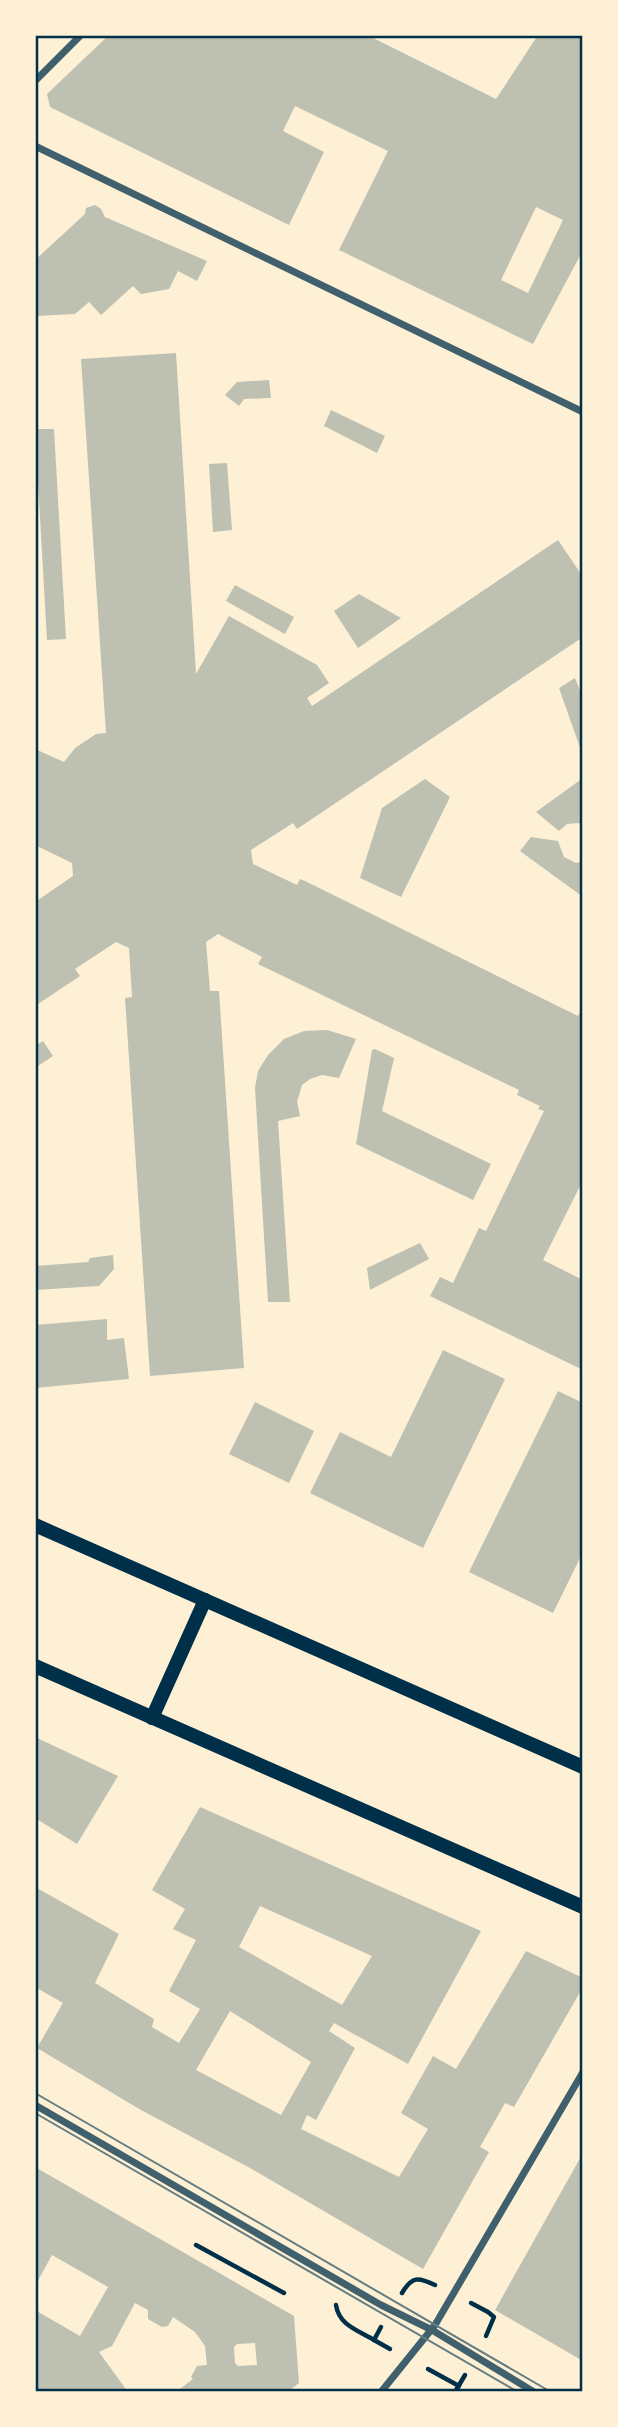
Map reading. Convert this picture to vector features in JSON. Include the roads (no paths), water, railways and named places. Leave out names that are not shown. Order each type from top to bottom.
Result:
[{"type":"main road","points":[[35,1525],[583,1767]]},
{"type":"main road","points":[[152,1718],[205,1600]]},
{"type":"main road","points":[[35,1666],[583,1908]]},
{"type":"street","points":[[35,81],[81,35]]},
{"type":"street","points":[[35,146],[583,412]]},
{"type":"street","points":[[382,2392],[432,2330],[583,2072]]},
{"type":"street","points":[[35,2105],[381,2305],[432,2330],[534,2392]]},
{"type":"tram line","points":[[35,2093],[551,2392]]},
{"type":"tram line","points":[[35,2113],[518,2392]]}]
